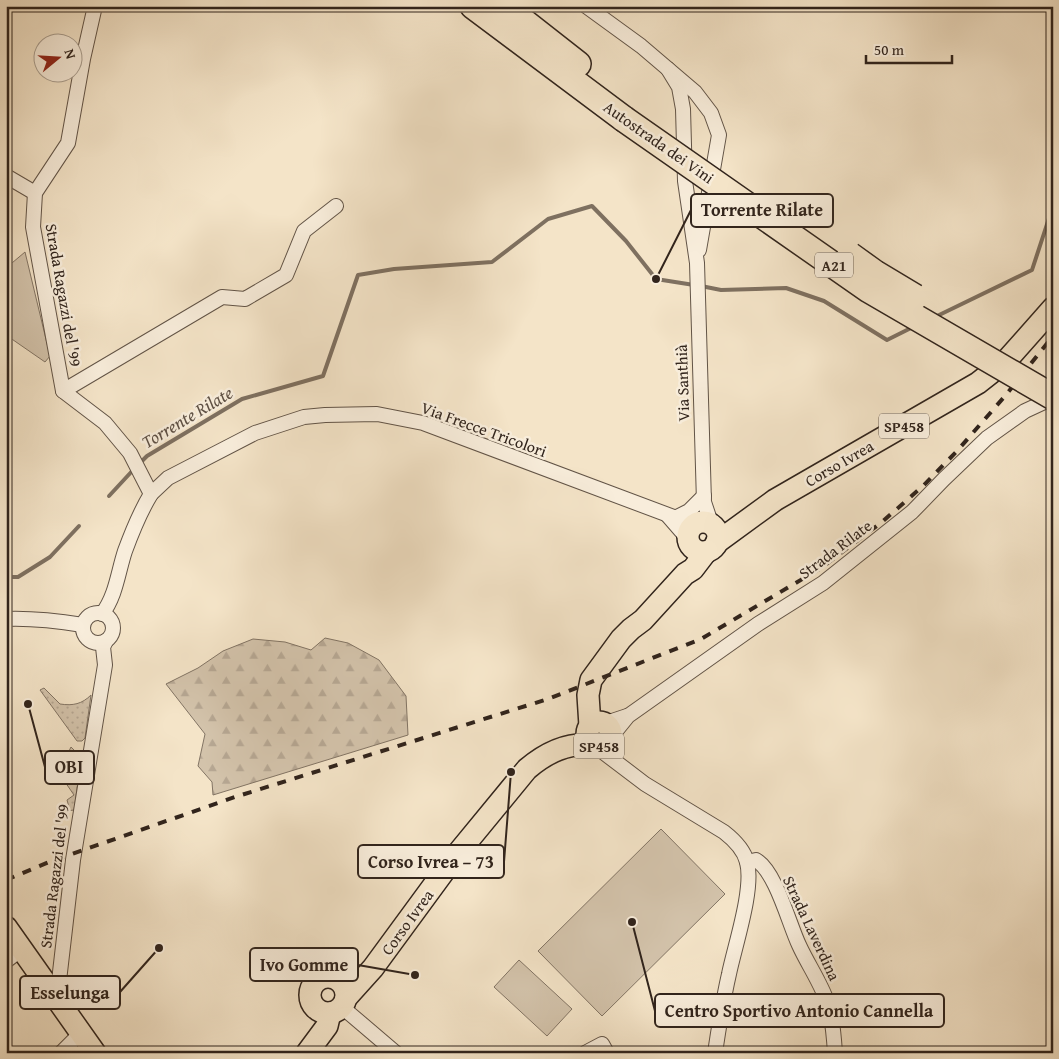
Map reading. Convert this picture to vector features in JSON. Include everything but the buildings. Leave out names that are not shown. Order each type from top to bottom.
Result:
[{"type":"highway","name":"Autostrada dei Vini","points":[[473,6],[630,113],[875,273],[1053,378]]},
{"type":"highway","name":"Autostrada dei Vini","points":[[504,6],[585,69],[630,113],[869,290],[1053,398]]},
{"type":"highway","points":[[517,6],[558,38],[585,69]]},
{"type":"main road","name":"Corso Ivrea","points":[[702,536],[740,525],[775,500],[978,383],[1006,361],[1053,308]]},
{"type":"main road","name":"SP458","points":[[599,734],[588,695],[591,680],[621,640],[685,574],[691,554],[702,536]]},
{"type":"main road","name":"Corso Ivrea","points":[[310,1049],[318,1024],[373,968],[453,859],[527,769],[538,760],[564,747],[599,734]]},
{"type":"main road","points":[[6,927],[14,955],[57,998],[95,1053]]},
{"type":"main road","name":"Corso Ivrea","points":[[334,1007],[311,1001],[311,989],[318,980],[329,977],[335,978],[373,968]]},
{"type":"main road","points":[[334,1007],[344,986],[335,978]]},
{"type":"street","points":[[6,176],[35,193],[68,143],[83,59],[95,6]]},
{"type":"street","points":[[586,6],[641,46],[668,69]]},
{"type":"street","name":"Via Santhià","points":[[668,69],[695,92],[710,113],[719,135],[697,263]]},
{"type":"street","name":"Via Santhià","points":[[668,69],[679,87],[683,109],[685,181],[697,263],[704,499],[702,536]]},
{"type":"street","name":"Strada Ragazzi del '99","points":[[35,193],[33,227],[63,391],[105,423],[130,453],[148,488]]},
{"type":"street","name":"Strada Ragazzi del '99","points":[[63,391],[222,297],[245,299],[286,275],[304,231],[336,206]]},
{"type":"street","name":"Strada Rilate","points":[[599,734],[628,716],[758,624],[822,583],[912,512],[944,478],[987,438],[1025,411],[1053,398]]},
{"type":"street","name":"Via Frecce Tricolori","points":[[148,488],[159,486],[173,475],[254,433],[279,424],[326,415],[377,414],[424,423],[671,516],[702,536]]},
{"type":"street","points":[[102,614],[111,598],[148,488]]},
{"type":"street","points":[[671,516],[689,511],[704,499]]},
{"type":"street","points":[[92,614],[102,614],[110,619],[113,629],[112,634],[106,641],[96,643],[88,639],[83,626],[92,614]]},
{"type":"street","points":[[6,619],[62,621],[83,626]]},
{"type":"street","name":"Strada Ragazzi del '99","points":[[57,998],[73,860],[105,665],[103,647],[106,641]]},
{"type":"street","points":[[599,734],[616,762],[645,784],[724,832],[743,853],[747,862],[748,888],[720,1013],[715,1053]]},
{"type":"street","name":"Strada Laverdina","points":[[747,862],[756,860],[765,867],[791,922],[798,943],[829,1006],[835,1053]]},
{"type":"street","points":[[334,1007],[396,1053]]},
{"type":"street","points":[[61,1053],[81,1033]]},
{"type":"street","points":[[585,1053],[602,1044],[607,1053]]},
{"type":"green space","points":[[25,252],[50,356],[45,362],[6,335],[6,268]]},
{"type":"green space","points":[[325,638],[348,643],[379,660],[406,696],[408,735],[213,795],[212,782],[198,766],[205,734],[166,684],[198,668],[223,651],[253,639],[285,642],[311,650]]},
{"type":"green space","points":[[44,688],[60,704],[77,704],[91,695],[85,738],[82,741],[77,741],[40,690]]},
{"type":"green space","points":[[71,747],[74,750],[73,762],[51,776],[48,771],[69,756],[68,753]]},
{"type":"green space","points":[[80,767],[74,810],[66,811],[69,807],[67,800],[74,795],[63,779]]},
{"type":"green space","points":[[661,829],[725,894],[602,1016],[538,951]]},
{"type":"green space","points":[[519,960],[572,1009],[547,1036],[494,987]]},
{"type":"waterway","name":"Torrente Rilate","points":[[139,464],[147,456],[242,399],[323,376],[358,275],[394,269],[492,262],[548,219],[592,206],[626,241],[656,279],[694,285]]},
{"type":"waterway","name":"Torrente Rilate","points":[[935,317],[1032,270],[1053,206]]},
{"type":"waterway","name":"Torrente Rilate","points":[[701,286],[721,290],[786,288],[824,301],[887,340],[915,326]]},
{"type":"waterway","name":"Torrente Rilate","points":[[109,496],[134,469]]},
{"type":"waterway","name":"Torrente Rilate","points":[[6,577],[18,577],[50,557],[79,526]]},
{"type":"railway","points":[[6,880],[49,862],[235,797],[548,699],[701,639],[821,568],[882,522],[923,486],[957,451],[1005,396],[1053,336]]},
{"type":"place","name":"Torrente Rilate","points":[[656,279]]},
{"type":"place","name":"OBI","points":[[28,704]]},
{"type":"place","name":"Corso Ivrea – 73","points":[[511,772]]},
{"type":"place","name":"Centro Sportivo Antonio Cannella","points":[[632,922]]},
{"type":"place","name":"Esselunga","points":[[159,948]]},
{"type":"place","name":"Ivo Gomme","points":[[415,975]]}]
